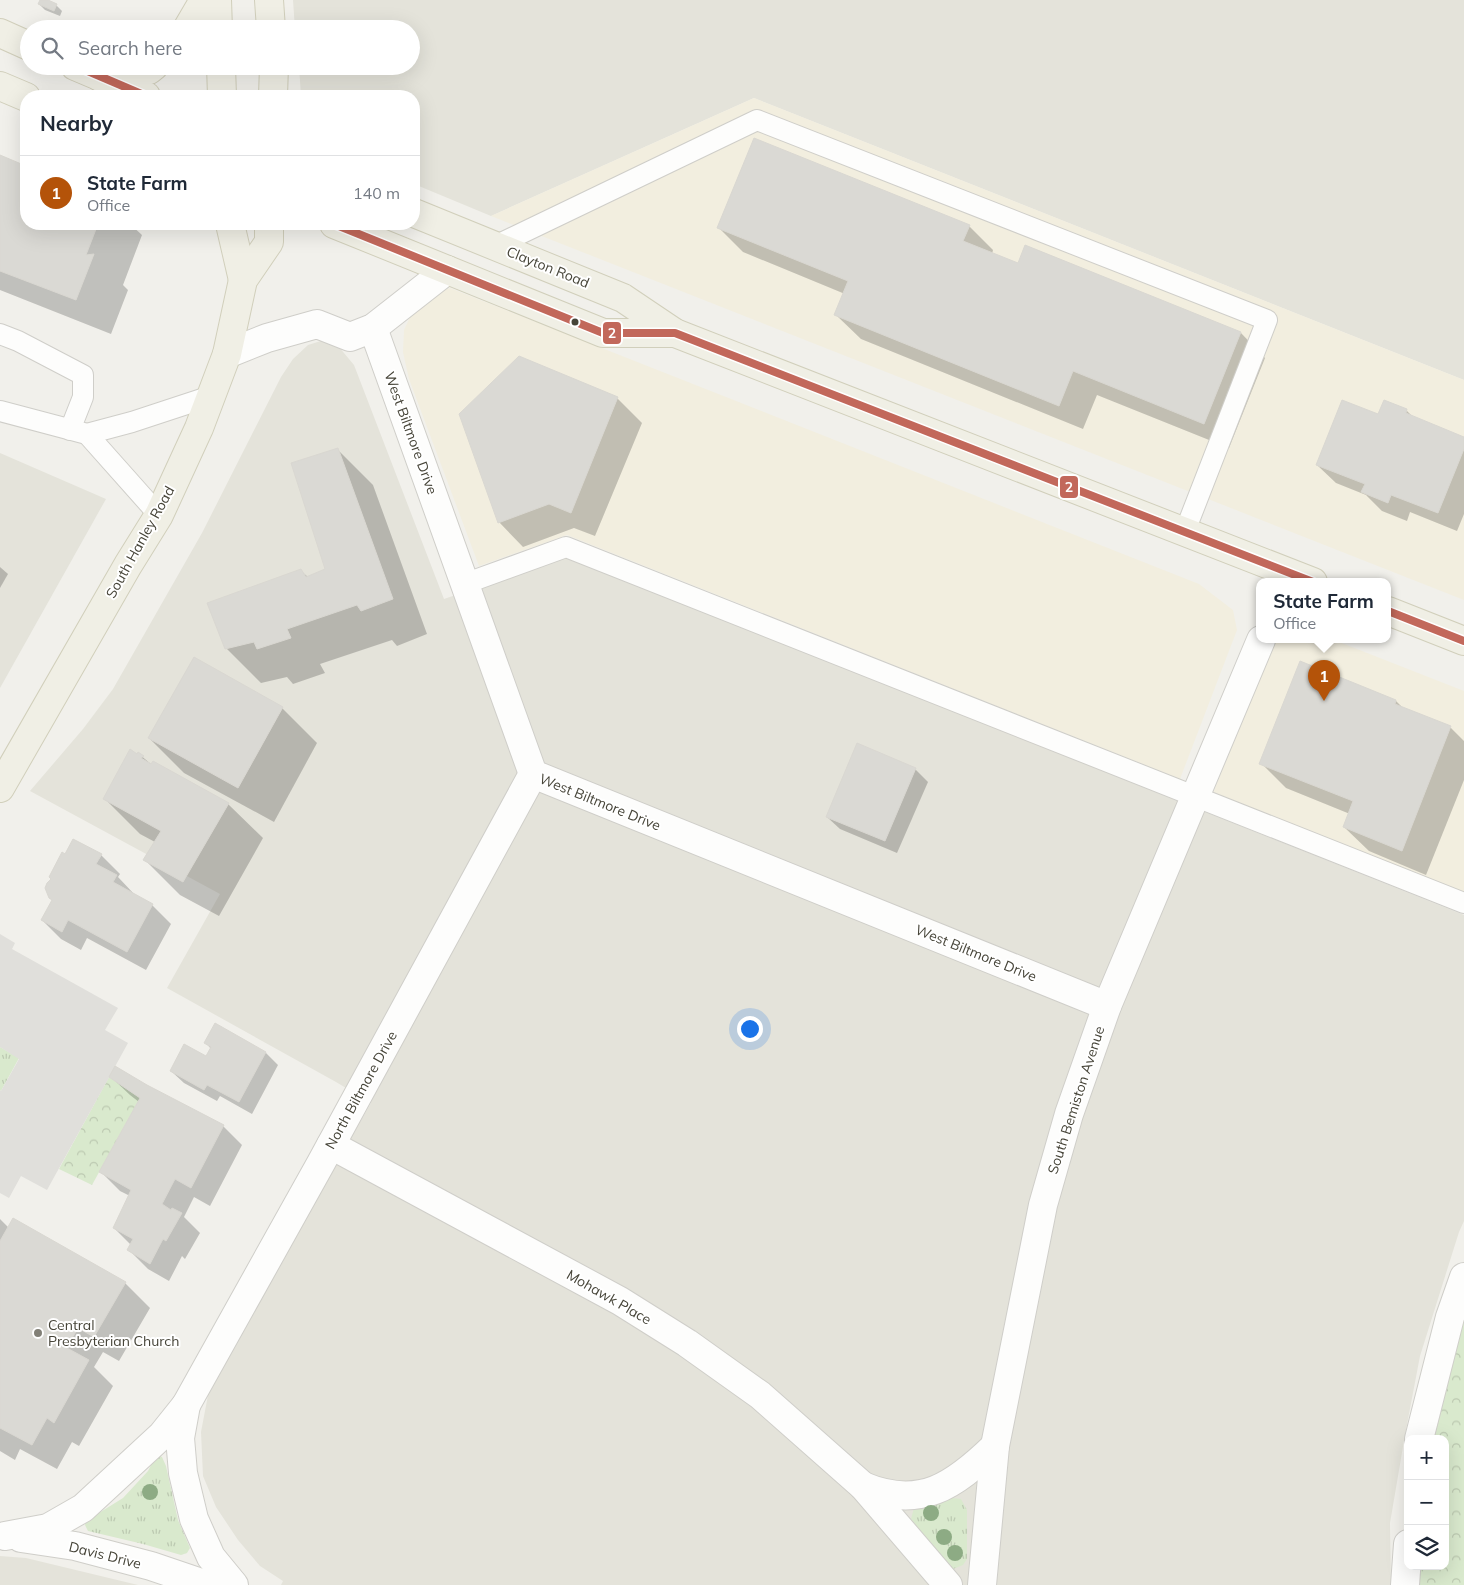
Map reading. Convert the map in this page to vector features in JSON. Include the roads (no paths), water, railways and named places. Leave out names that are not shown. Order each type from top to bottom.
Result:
[{"type":"main road","points":[[192,20],[204,0]]},
{"type":"main road","points":[[216,0],[217,20]]},
{"type":"main road","points":[[269,0],[270,20]]},
{"type":"main road","points":[[0,33],[20,42]]},
{"type":"main road","points":[[94,75],[131,90]]},
{"type":"main road","points":[[221,75],[222,90]]},
{"type":"main road","points":[[273,90],[274,75]]},
{"type":"main road","points":[[0,86],[20,94]]},
{"type":"main road","name":"Clayton Road","points":[[420,215],[623,298],[675,333],[1185,532],[1294,578]]},
{"type":"main road","name":"South Hanley Road","points":[[231,230],[243,280]]},
{"type":"main road","name":"South Hanley Road","points":[[0,788],[128,565],[159,515],[199,428],[227,354],[243,280],[269,241],[269,230]]},
{"type":"main road","name":"Clayton Road","points":[[349,230],[603,333],[675,333]]},
{"type":"main road","points":[[1391,612],[1464,641]]},
{"type":"street","points":[[227,354],[267,338],[317,324],[350,337],[373,328],[448,270]]},
{"type":"street","name":"West Biltmore Drive","points":[[373,328],[533,774],[1107,1006]]},
{"type":"street","name":"South Bemiston Avenue","points":[[982,1585],[995,1446],[1043,1205],[1069,1114],[1107,1006],[1259,643]]},
{"type":"street","name":"North Biltmore Drive","points":[[3,1536],[48,1528],[83,1508],[162,1435],[186,1405],[331,1145],[533,774]]},
{"type":"street","name":"Mohawk Place","points":[[331,1145],[620,1301],[678,1338],[760,1395],[863,1486],[948,1585]]},
{"type":"street","points":[[1420,1435],[1450,1317],[1464,1277]]},
{"type":"street","name":"North Biltmore Drive","points":[[186,1405],[180,1438],[183,1473],[194,1519],[211,1558],[234,1585]]},
{"type":"street","name":"Mohawk Place","points":[[863,1486],[880,1493],[902,1496],[927,1493],[952,1483],[976,1465],[995,1446]]},
{"type":"street","name":"Davis Drive","points":[[3,1536],[75,1546],[151,1566],[207,1585]]},
{"type":"street","points":[[1405,1585],[1406,1570]]},
{"type":"lane","points":[[495,246],[757,120],[1267,320],[1185,532]]},
{"type":"lane","points":[[0,334],[18,341],[83,375],[83,397],[78,432]]},
{"type":"lane","points":[[0,410],[78,432],[132,422],[211,396]]},
{"type":"lane","points":[[78,432],[159,515]]},
{"type":"lane","points":[[464,584],[566,547],[1464,903]]},
{"type":"place","name":"State Farm","points":[[1324,701]]},
{"type":"place","name":"Central Presbyterian Church","points":[[38,1333]]}]
